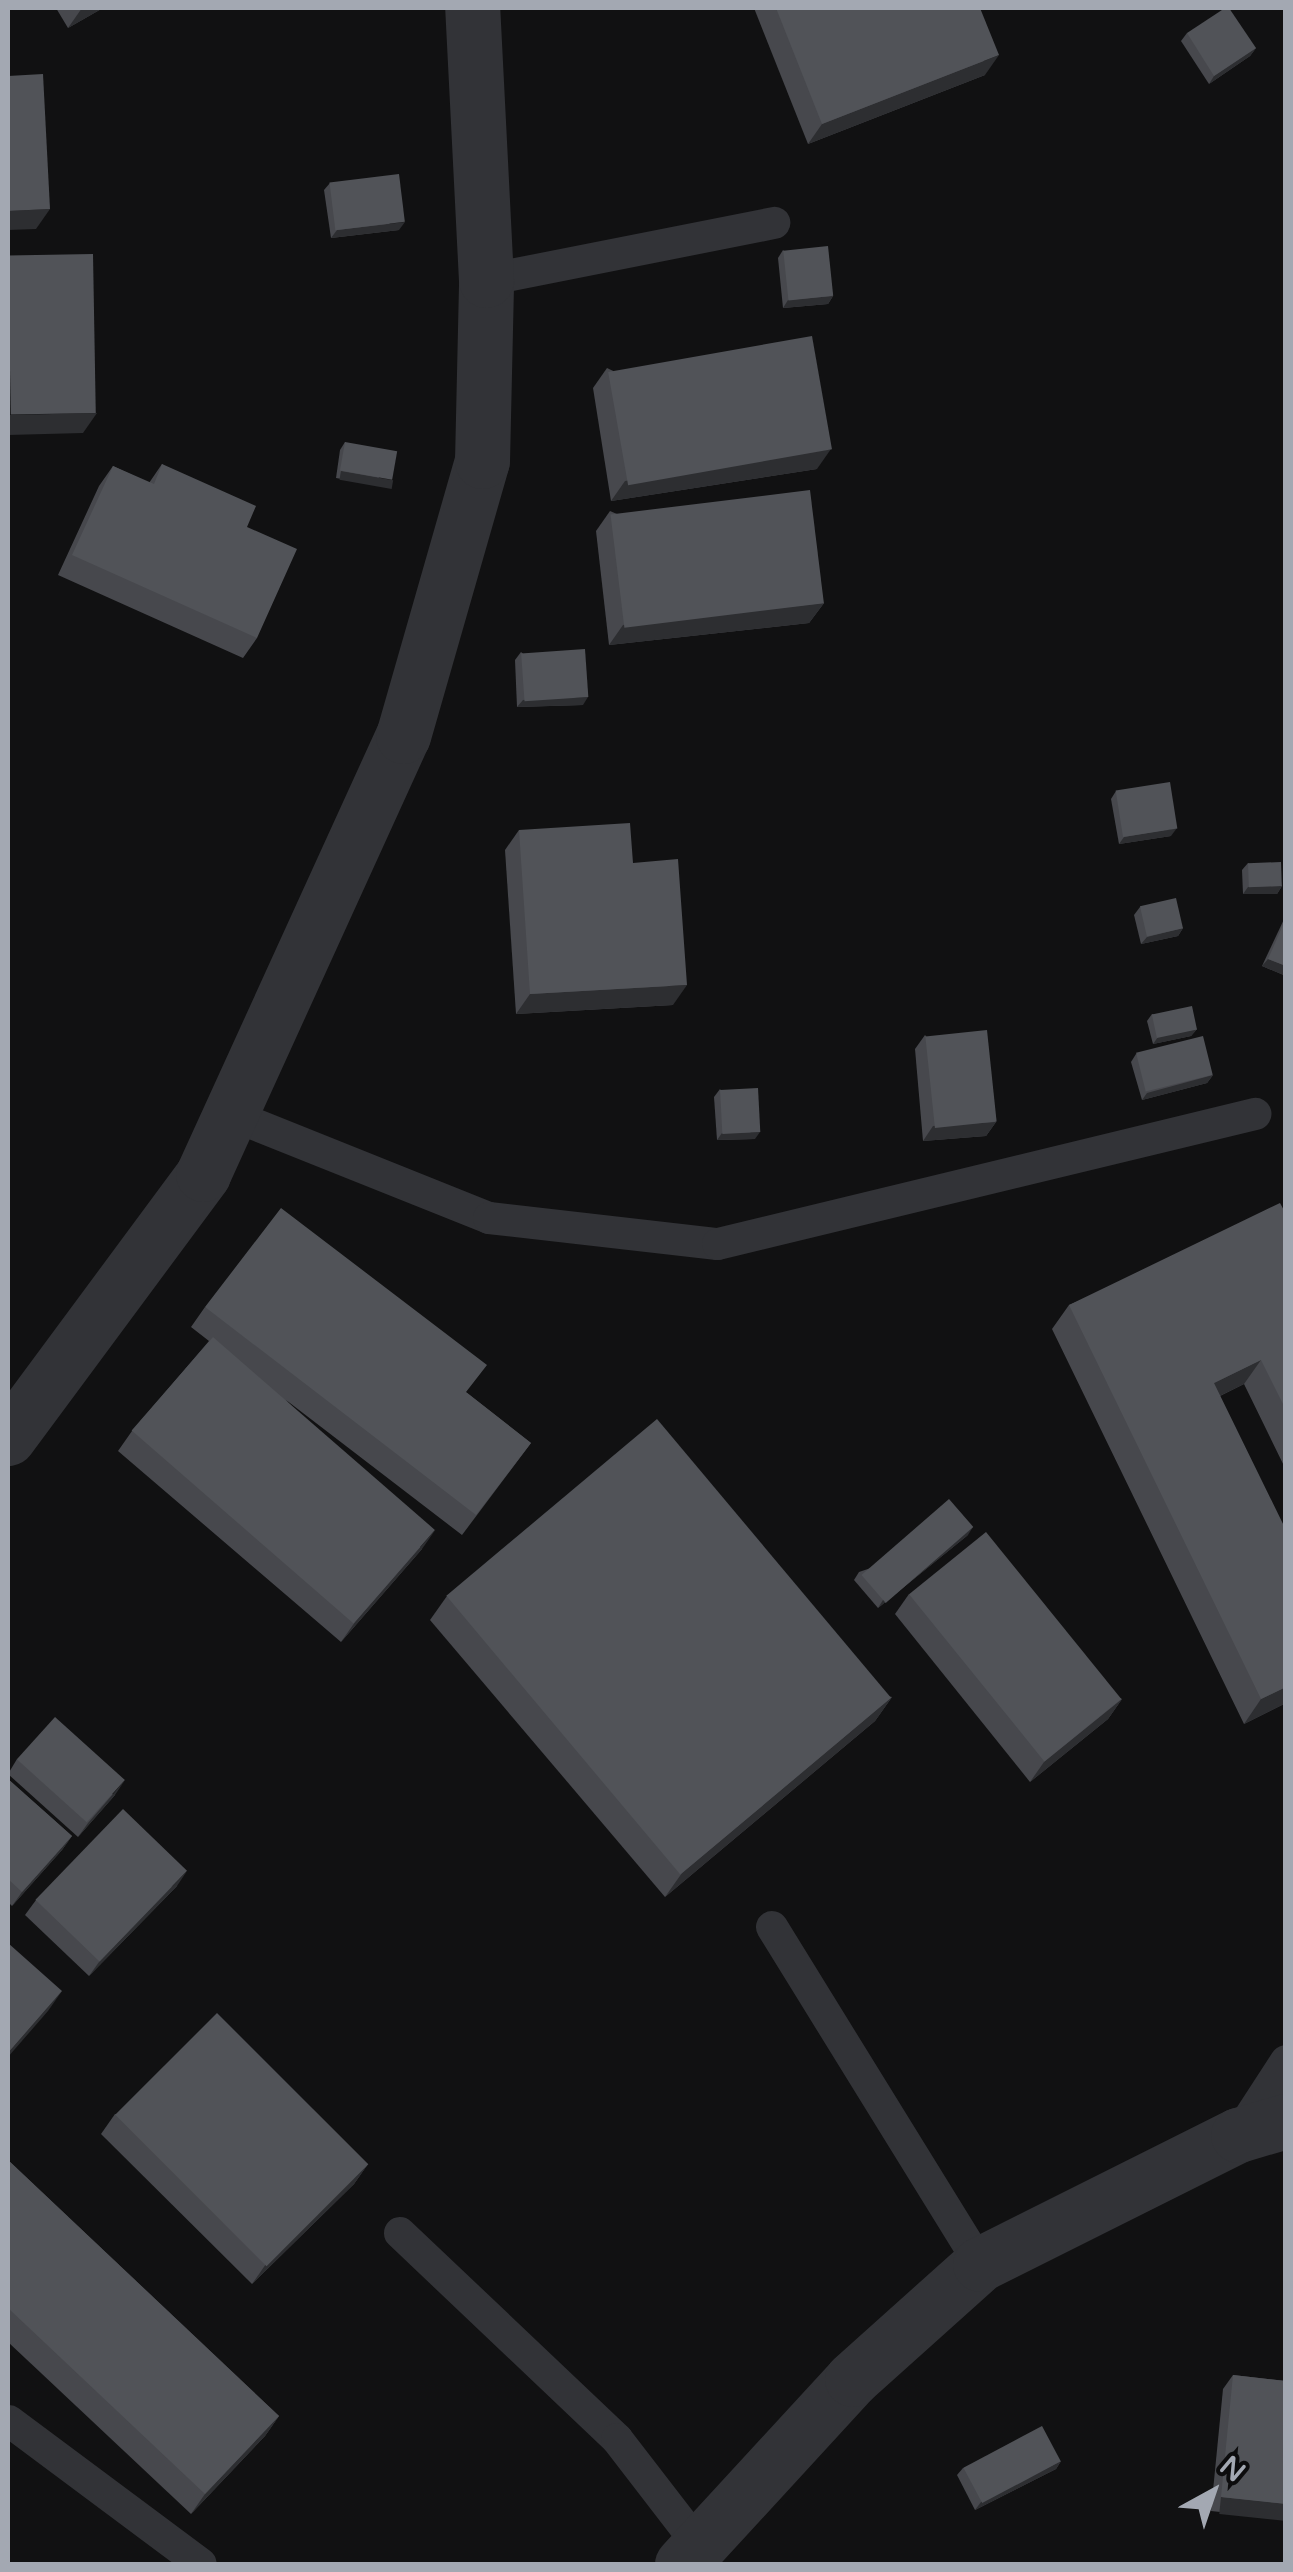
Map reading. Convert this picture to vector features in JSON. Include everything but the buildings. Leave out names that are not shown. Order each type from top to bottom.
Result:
[{"type":"street","points":[[8,1438],[203,1174],[403,736],[482,461],[486,280],[472,8]]},
{"type":"street","points":[[690,2554],[852,2378],[980,2264],[1262,2128]]},
{"type":"lane","points":[[486,280],[774,223]]},
{"type":"lane","points":[[230,1114],[488,1218],[718,1244],[1255,1114]]},
{"type":"lane","points":[[772,1927],[980,2264]]},
{"type":"lane","points":[[1262,2128],[1286,2062]]},
{"type":"lane","points":[[400,2233],[617,2439],[690,2554]]},
{"type":"lane","points":[[8,2421],[201,2564]]}]
